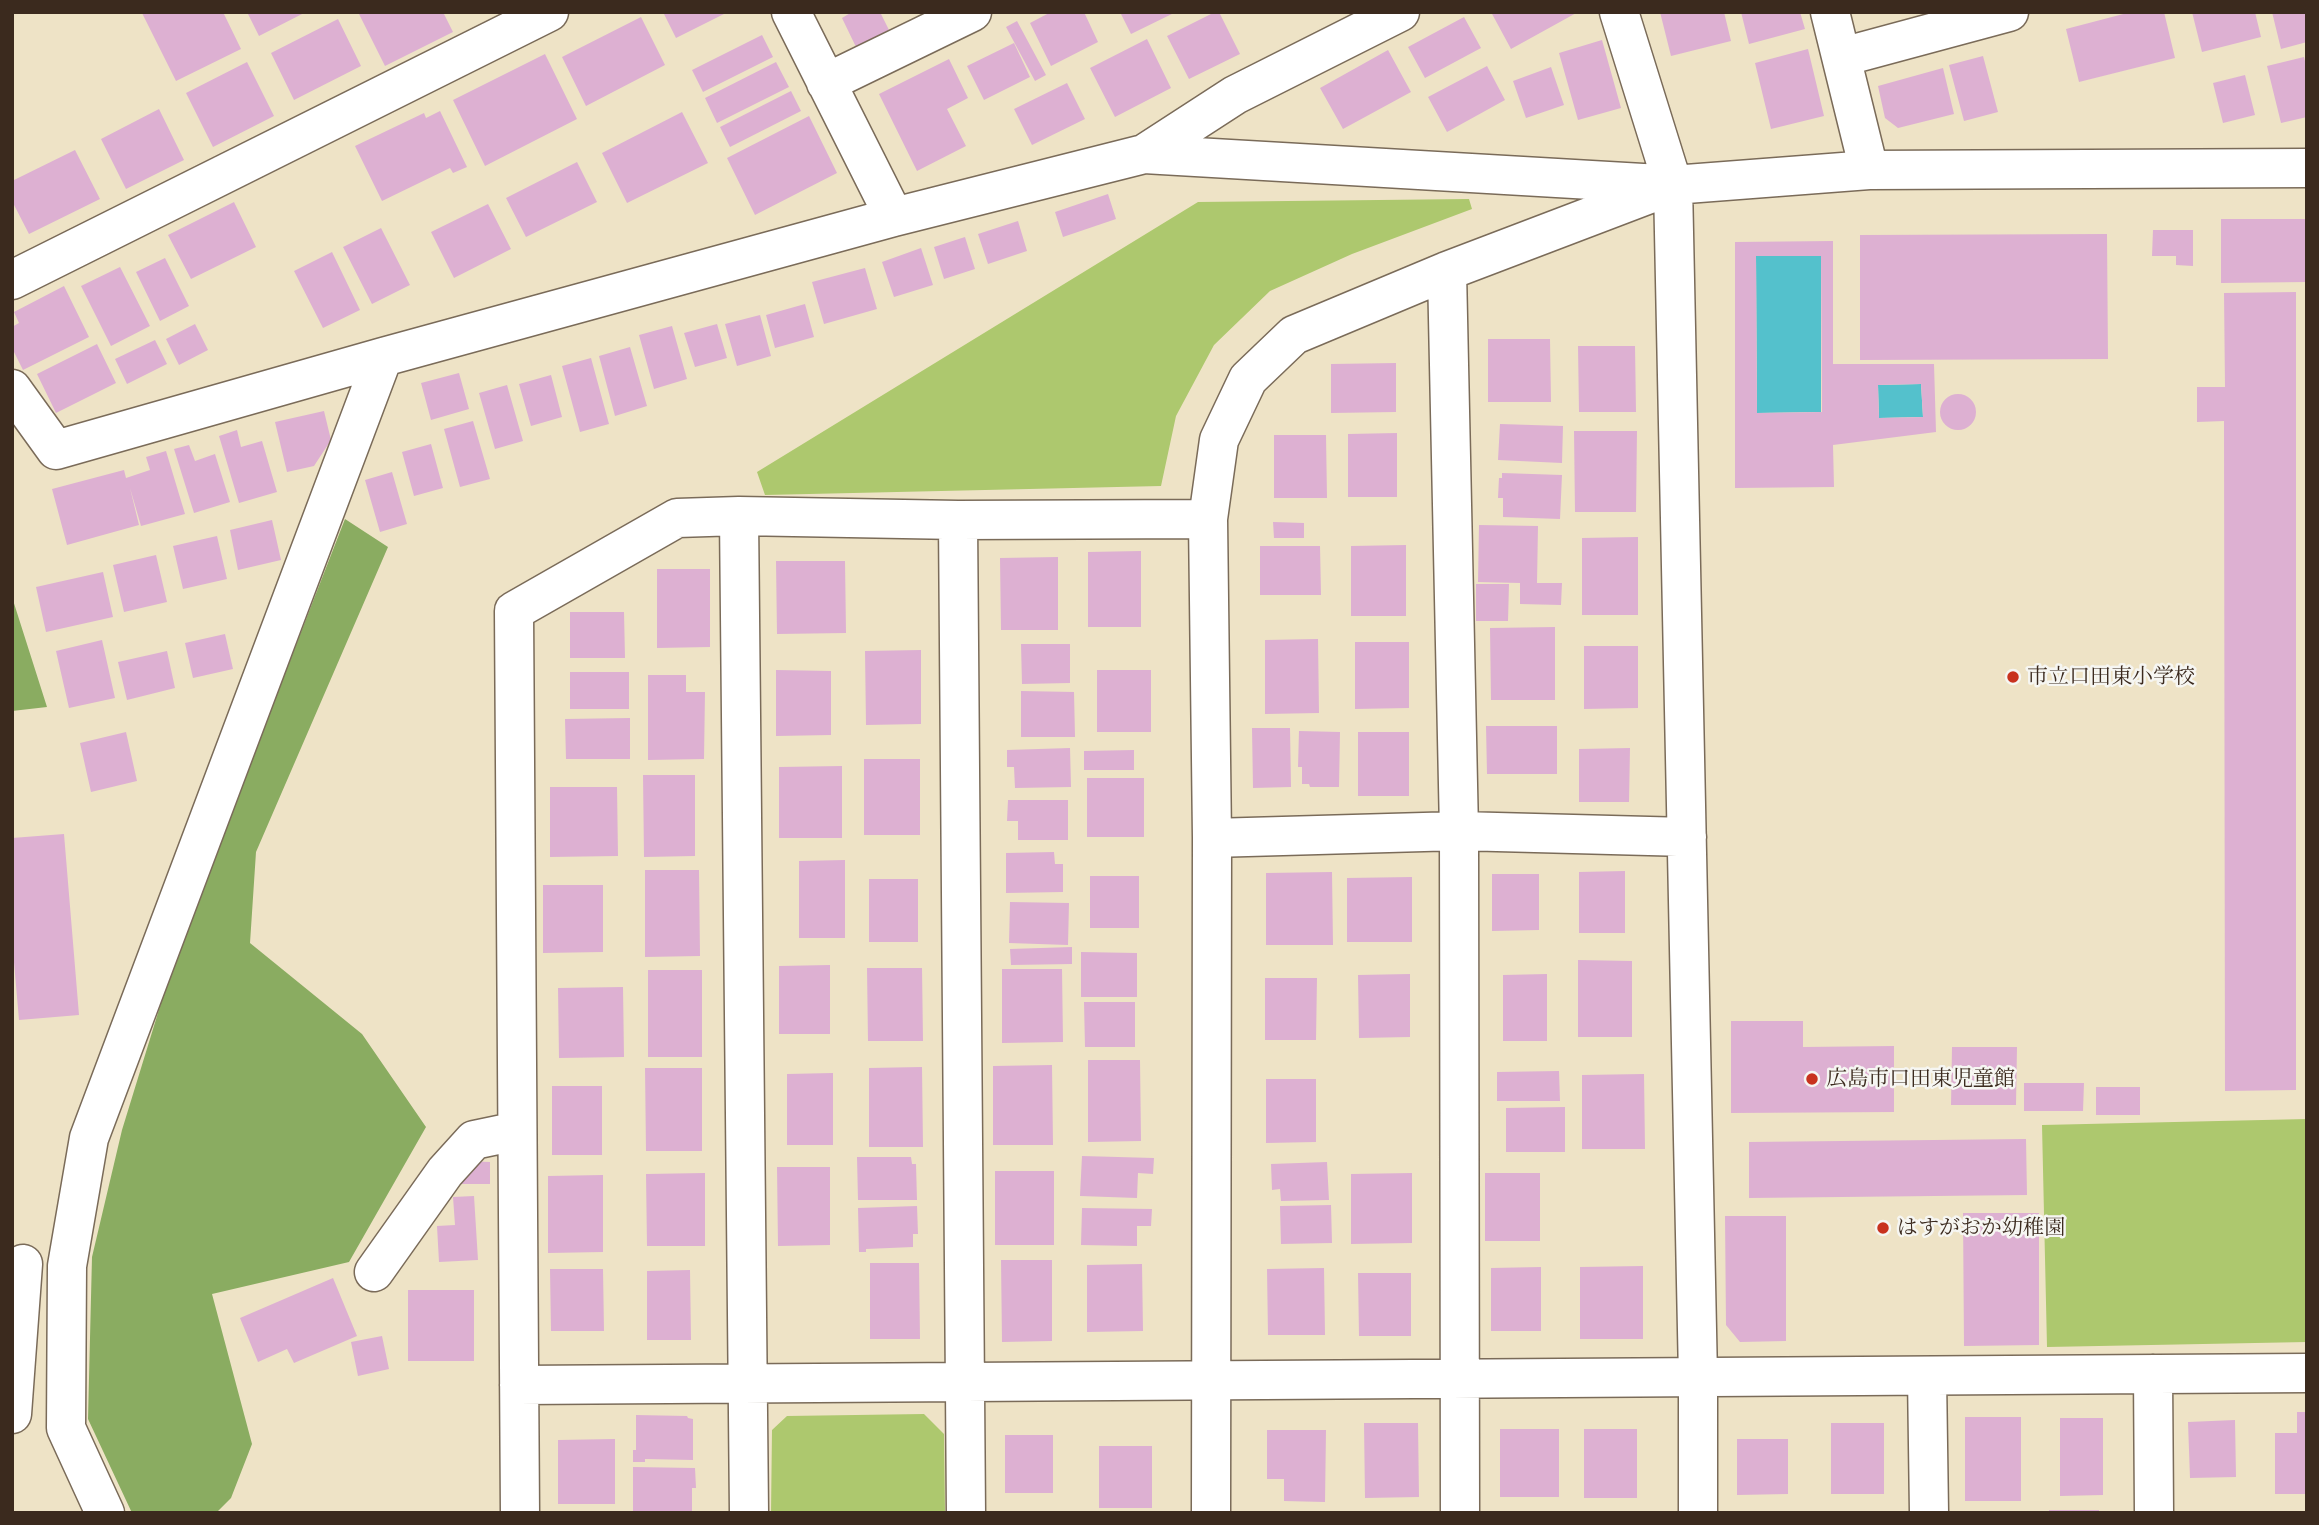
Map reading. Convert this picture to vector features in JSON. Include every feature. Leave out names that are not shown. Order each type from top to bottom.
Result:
[{"type":"street","points":[[12,280],[549,12]]},
{"type":"street","points":[[791,12],[894,217]]},
{"type":"street","points":[[826,83],[972,12]]},
{"type":"street","points":[[1144,154],[1236,95],[1400,12]]},
{"type":"street","points":[[1619,12],[1673,185],[1698,1377],[1698,1513]]},
{"type":"street","points":[[1830,12],[1869,170]]},
{"type":"street","points":[[1842,57],[2009,12]]},
{"type":"street","points":[[12,388],[56,450],[894,217],[1144,154],[1673,185],[1869,170],[2307,168]]},
{"type":"street","points":[[1211,1513],[1213,838],[1208,519],[1219,440],[1248,379],[1294,335],[1447,271],[1673,185]]},
{"type":"street","points":[[1447,271],[1460,831],[1460,1513]]},
{"type":"street","points":[[104,1513],[66,1428],[67,1266],[89,1138],[383,357]]},
{"type":"street","points":[[520,1513],[514,611],[677,518],[739,516],[958,520],[1208,519]]},
{"type":"street","points":[[739,516],[749,1513]]},
{"type":"street","points":[[958,520],[966,1513]]},
{"type":"street","points":[[1213,838],[1460,831],[1687,837]]},
{"type":"street","points":[[374,1272],[445,1172],[474,1140],[517,1131]]},
{"type":"street","points":[[12,1414],[23,1264]]},
{"type":"street","points":[[519,1385],[2307,1373]]},
{"type":"street","points":[[2153,1374],[2154,1513]]},
{"type":"street","points":[[1927,1376],[1929,1513]]},
{"type":"green space","points":[[1469,199],[1472,209],[1352,254],[1270,291],[1214,345],[1176,416],[1161,486],[765,495],[757,472],[1198,202]]},
{"type":"green space","points":[[345,519],[388,547],[256,852],[250,943],[362,1034],[426,1127],[349,1262],[212,1294],[252,1444],[231,1498],[216,1513],[132,1513],[88,1419],[92,1257],[122,1130],[177,951]]},
{"type":"green space","points":[[12,597],[47,707],[12,711]]},
{"type":"green space","points":[[2307,1119],[2307,1342],[2047,1347],[2042,1125]]},
{"type":"green space","points":[[924,1414],[944,1434],[945,1513],[771,1513],[772,1430],[787,1416]]},
{"type":"water","points":[[1756,256],[1821,256],[1821,412],[1757,413]]},
{"type":"water","points":[[1921,384],[1923,417],[1879,418],[1878,385]]},
{"type":"building","points":[[223,12],[241,49],[176,81],[142,13]]},
{"type":"building","points":[[247,12],[306,12],[259,36]]},
{"type":"building","points":[[358,12],[443,12],[453,32],[385,66]]},
{"type":"building","points":[[663,12],[728,12],[676,38]]},
{"type":"building","points":[[852,12],[880,12],[889,30],[856,47],[842,18]]},
{"type":"building","points":[[1051,12],[1084,12],[1098,42],[1051,66],[1030,23]]},
{"type":"building","points":[[1120,12],[1176,12],[1131,34]]},
{"type":"building","points":[[1219,12],[1240,54],[1189,79],[1167,36]]},
{"type":"building","points":[[1491,12],[1578,12],[1511,49]]},
{"type":"building","points":[[1660,12],[1724,12],[1731,41],[1671,56]]},
{"type":"building","points":[[1741,12],[1800,12],[1805,29],[1749,44]]},
{"type":"building","points":[[2131,12],[2164,12],[2175,58],[2079,82],[2066,29]]},
{"type":"building","points":[[2192,12],[2255,12],[2261,37],[2202,52]]},
{"type":"building","points":[[2272,12],[2307,12],[2307,42],[2281,49]]},
{"type":"building","points":[[641,17],[665,65],[586,106],[562,57]]},
{"type":"building","points":[[1464,17],[1481,48],[1425,78],[1408,47]]},
{"type":"building","points":[[338,19],[361,66],[294,100],[271,53]]},
{"type":"building","points":[[1017,21],[1046,75],[1035,81],[1006,27]]},
{"type":"building","points":[[762,35],[773,57],[703,92],[692,70]]},
{"type":"building","points":[[1147,39],[1171,88],[1115,117],[1090,68]]},
{"type":"building","points":[[1602,40],[1621,108],[1578,120],[1559,53]]},
{"type":"building","points":[[1014,43],[1030,77],[984,100],[967,66]]},
{"type":"building","points":[[1808,49],[1824,116],[1771,129],[1755,63]]},
{"type":"building","points":[[1388,50],[1411,92],[1343,129],[1320,88]]},
{"type":"building","points":[[545,54],[577,119],[485,166],[453,100]]},
{"type":"building","points":[[1983,56],[1998,112],[1964,121],[1949,65]]},
{"type":"building","points":[[2304,57],[2307,69],[2307,117],[2281,123],[2267,66]]},
{"type":"building","points":[[949,59],[968,98],[947,109],[966,146],[917,171],[879,94]]},
{"type":"building","points":[[247,62],[274,116],[213,147],[186,93]]},
{"type":"building","points":[[776,62],[789,87],[717,123],[705,98]]},
{"type":"building","points":[[1487,66],[1505,100],[1447,132],[1428,97]]},
{"type":"building","points":[[1551,67],[1564,105],[1526,118],[1513,81]]},
{"type":"building","points":[[1943,68],[1954,114],[1898,128],[1885,118],[1878,86]]},
{"type":"building","points":[[2245,75],[2255,115],[2223,123],[2213,83]]},
{"type":"building","points":[[1067,83],[1085,119],[1032,145],[1014,109]]},
{"type":"building","points":[[791,91],[801,111],[730,147],[720,127]]},
{"type":"building","points":[[159,109],[184,160],[126,189],[101,139]]},
{"type":"building","points":[[440,111],[467,167],[453,173],[450,168],[382,201],[355,146],[424,113],[426,118]]},
{"type":"building","points":[[682,112],[708,163],[627,203],[602,153]]},
{"type":"building","points":[[809,116],[837,173],[755,215],[727,158]]},
{"type":"building","points":[[75,150],[100,199],[29,234],[12,201],[12,181]]},
{"type":"building","points":[[577,162],[597,202],[526,237],[506,198]]},
{"type":"building","points":[[1108,194],[1116,219],[1063,237],[1055,212]]},
{"type":"building","points":[[234,202],[256,247],[191,279],[168,235]]},
{"type":"building","points":[[488,204],[511,249],[454,278],[431,232]]},
{"type":"building","points":[[2221,219],[2307,219],[2307,282],[2221,283]]},
{"type":"building","points":[[1018,221],[1027,251],[988,264],[978,234]]},
{"type":"building","points":[[381,228],[410,285],[372,304],[343,247]]},
{"type":"building","points":[[2153,230],[2193,230],[2193,266],[2176,265],[2176,256],[2152,256]]},
{"type":"building","points":[[2107,234],[2108,359],[1860,360],[1860,235]]},
{"type":"building","points":[[965,237],[975,269],[944,279],[934,247]]},
{"type":"building","points":[[1833,241],[1833,364],[1934,364],[1936,432],[1833,445],[1834,487],[1735,488],[1735,242]],"holes":[[[1756,256],[1821,256],[1822,412],[1757,413]],[[1921,384],[1923,417],[1879,418],[1878,385]]]},
{"type":"building","points":[[921,248],[933,285],[894,297],[882,262]]},
{"type":"building","points":[[332,252],[360,310],[323,328],[294,271]]},
{"type":"building","points":[[165,258],[189,306],[160,321],[136,272]]},
{"type":"building","points":[[120,267],[150,326],[111,346],[81,286]]},
{"type":"building","points":[[865,268],[877,309],[824,324],[812,282]]},
{"type":"building","points":[[64,286],[89,337],[23,370],[12,348],[12,327],[19,323],[14,312]]},
{"type":"building","points":[[2296,292],[2296,1090],[2225,1091],[2224,421],[2197,422],[2197,387],[2225,387],[2224,293]]},
{"type":"building","points":[[805,304],[814,337],[775,348],[766,315]]},
{"type":"building","points":[[760,315],[771,356],[737,366],[725,324]]},
{"type":"building","points":[[195,324],[208,350],[179,365],[166,339]]},
{"type":"building","points":[[717,324],[727,358],[695,367],[684,333]]},
{"type":"building","points":[[672,326],[687,379],[654,389],[639,335]]},
{"type":"building","points":[[1488,339],[1550,339],[1551,402],[1488,402]]},
{"type":"building","points":[[155,340],[167,364],[127,384],[115,359]]},
{"type":"building","points":[[97,344],[116,383],[56,413],[37,374]]},
{"type":"building","points":[[1578,346],[1635,346],[1636,412],[1579,412]]},
{"type":"building","points":[[630,347],[647,406],[615,416],[599,356]]},
{"type":"building","points":[[591,358],[609,424],[580,432],[562,366]]},
{"type":"building","points":[[1396,363],[1396,412],[1331,413],[1331,364]]},
{"type":"building","points":[[459,373],[469,409],[431,420],[421,383]]},
{"type":"building","points":[[551,375],[562,417],[531,426],[519,384]]},
{"type":"building","points":[[507,385],[523,441],[495,449],[479,393]]},
{"type":"building","points":[[1958,394],[1970,400],[1976,412],[1970,424],[1958,430],[1946,424],[1940,412],[1946,400]]},
{"type":"building","points":[[324,411],[331,440],[314,466],[287,472],[275,422]]},
{"type":"building","points":[[473,421],[490,479],[460,487],[444,429]]},
{"type":"building","points":[[1500,424],[1563,426],[1562,463],[1498,460]]},
{"type":"building","points":[[237,430],[241,447],[262,441],[277,492],[239,503],[219,436]]},
{"type":"building","points":[[1574,431],[1637,431],[1636,512],[1575,512]]},
{"type":"building","points":[[1397,433],[1397,497],[1348,497],[1348,434]]},
{"type":"building","points":[[1274,435],[1326,435],[1327,498],[1274,498]]},
{"type":"building","points":[[431,444],[443,488],[414,496],[402,452]]},
{"type":"building","points":[[189,445],[195,461],[215,454],[230,502],[194,513],[174,449]]},
{"type":"building","points":[[166,451],[185,514],[141,526],[130,488],[139,525],[67,545],[52,489],[124,470],[126,478],[150,470],[146,457]]},
{"type":"building","points":[[392,472],[407,524],[380,532],[365,480]]},
{"type":"building","points":[[1502,473],[1562,475],[1560,519],[1503,517],[1503,498],[1498,498],[1499,478],[1502,478]]},
{"type":"building","points":[[272,520],[281,560],[238,570],[230,530]]},
{"type":"building","points":[[1273,522],[1304,523],[1304,538],[1274,538]]},
{"type":"building","points":[[1479,525],[1538,526],[1537,583],[1562,583],[1561,605],[1520,604],[1520,583],[1478,582]]},
{"type":"building","points":[[217,536],[227,579],[183,589],[173,546]]},
{"type":"building","points":[[1638,537],[1638,615],[1582,615],[1582,538]]},
{"type":"building","points":[[1406,545],[1406,616],[1351,616],[1351,546]]},
{"type":"building","points":[[1260,546],[1320,546],[1321,595],[1260,595]]},
{"type":"building","points":[[1141,551],[1141,627],[1088,627],[1088,552]]},
{"type":"building","points":[[156,555],[167,602],[124,612],[113,565]]},
{"type":"building","points":[[1058,557],[1058,630],[1001,630],[1000,558]]},
{"type":"building","points":[[776,561],[845,561],[846,633],[777,634]]},
{"type":"building","points":[[657,569],[710,569],[710,647],[657,648]]},
{"type":"building","points":[[103,572],[113,617],[46,632],[36,587]]},
{"type":"building","points":[[1476,584],[1509,584],[1508,621],[1476,621]]},
{"type":"building","points":[[570,612],[624,612],[625,658],[570,658]]},
{"type":"building","points":[[1555,627],[1555,700],[1491,700],[1490,628]]},
{"type":"building","points":[[225,634],[233,669],[193,678],[185,643]]},
{"type":"building","points":[[1318,639],[1319,713],[1265,714],[1265,640]]},
{"type":"building","points":[[102,640],[115,698],[69,708],[56,651]]},
{"type":"building","points":[[1355,642],[1409,642],[1409,708],[1355,709]]},
{"type":"building","points":[[1021,644],[1070,644],[1070,683],[1022,684]]},
{"type":"building","points":[[1584,646],[1638,646],[1638,708],[1584,709]]},
{"type":"building","points":[[921,650],[921,724],[866,725],[865,651]]},
{"type":"building","points":[[167,651],[175,688],[127,700],[118,662]]},
{"type":"building","points":[[776,670],[831,671],[831,735],[776,736]]},
{"type":"building","points":[[1097,670],[1151,670],[1151,732],[1097,732]]},
{"type":"building","points":[[570,672],[629,672],[629,709],[570,709]]},
{"type":"building","points":[[648,675],[686,675],[686,692],[705,692],[704,759],[648,760]]},
{"type":"building","points":[[1021,691],[1074,692],[1075,737],[1021,737]]},
{"type":"building","points":[[630,718],[630,759],[566,759],[565,719]]},
{"type":"building","points":[[1486,726],[1557,726],[1557,774],[1487,774]]},
{"type":"building","points":[[1252,728],[1290,728],[1291,787],[1253,788]]},
{"type":"building","points":[[1299,731],[1340,732],[1339,787],[1310,787],[1309,784],[1302,784],[1302,767],[1298,767]]},
{"type":"building","points":[[126,732],[137,781],[91,792],[80,743]]},
{"type":"building","points":[[1358,732],[1409,732],[1409,796],[1358,796]]},
{"type":"building","points":[[1070,748],[1071,787],[1015,788],[1014,767],[1007,767],[1007,750]]},
{"type":"building","points":[[1630,748],[1629,802],[1579,802],[1579,749]]},
{"type":"building","points":[[1134,750],[1134,770],[1084,770],[1084,751]]},
{"type":"building","points":[[864,759],[920,759],[920,835],[864,835]]},
{"type":"building","points":[[842,766],[842,838],[779,838],[779,767]]},
{"type":"building","points":[[643,775],[695,775],[695,856],[644,857]]},
{"type":"building","points":[[1087,778],[1144,778],[1144,837],[1087,837]]},
{"type":"building","points":[[550,787],[617,787],[618,856],[550,857]]},
{"type":"building","points":[[1008,800],[1068,800],[1068,840],[1018,840],[1018,821],[1007,821]]},
{"type":"building","points":[[64,834],[79,1015],[19,1020],[12,939],[12,838]]},
{"type":"building","points":[[1054,852],[1055,864],[1063,864],[1063,892],[1006,893],[1006,853]]},
{"type":"building","points":[[845,860],[845,938],[799,938],[799,861]]},
{"type":"building","points":[[645,870],[699,870],[700,956],[645,957]]},
{"type":"building","points":[[1625,871],[1625,933],[1579,933],[1579,872]]},
{"type":"building","points":[[1332,872],[1333,945],[1266,945],[1266,873]]},
{"type":"building","points":[[1492,874],[1539,874],[1539,930],[1492,931]]},
{"type":"building","points":[[1090,876],[1139,876],[1139,928],[1090,928]]},
{"type":"building","points":[[1412,877],[1412,942],[1347,942],[1347,878]]},
{"type":"building","points":[[869,879],[918,879],[918,942],[869,942]]},
{"type":"building","points":[[543,885],[603,885],[603,952],[543,953]]},
{"type":"building","points":[[1010,902],[1069,903],[1068,945],[1009,943]]},
{"type":"building","points":[[1072,947],[1072,964],[1011,965],[1010,949]]},
{"type":"building","points":[[1081,952],[1137,953],[1137,997],[1081,997]]},
{"type":"building","points":[[1578,960],[1632,961],[1632,1037],[1578,1037]]},
{"type":"building","points":[[830,965],[830,1034],[779,1034],[779,966]]},
{"type":"building","points":[[867,968],[922,968],[923,1041],[868,1041]]},
{"type":"building","points":[[1002,969],[1062,969],[1063,1042],[1002,1043]]},
{"type":"building","points":[[648,970],[702,970],[702,1057],[648,1057]]},
{"type":"building","points":[[1410,974],[1410,1037],[1359,1038],[1358,975]]},
{"type":"building","points":[[1547,974],[1547,1041],[1503,1041],[1503,975]]},
{"type":"building","points":[[1265,978],[1317,978],[1316,1040],[1265,1040]]},
{"type":"building","points":[[623,987],[624,1057],[559,1058],[558,988]]},
{"type":"building","points":[[1084,1002],[1135,1002],[1135,1047],[1085,1047]]},
{"type":"building","name":"広島市口田東児童館","points":[[1731,1021],[1803,1021],[1803,1047],[1894,1046],[1894,1112],[1731,1113]]},
{"type":"building","points":[[1952,1047],[2017,1047],[2016,1105],[1951,1105]]},
{"type":"building","points":[[1088,1060],[1140,1060],[1141,1141],[1088,1142]]},
{"type":"building","points":[[1052,1065],[1053,1145],[993,1145],[993,1066]]},
{"type":"building","points":[[922,1067],[923,1147],[869,1147],[869,1068]]},
{"type":"building","points":[[645,1068],[702,1068],[702,1151],[646,1151]]},
{"type":"building","points":[[1559,1071],[1560,1101],[1497,1101],[1497,1072]]},
{"type":"building","points":[[833,1073],[833,1145],[787,1145],[787,1074]]},
{"type":"building","points":[[1644,1074],[1645,1149],[1582,1149],[1582,1075]]},
{"type":"building","points":[[1266,1079],[1316,1079],[1316,1142],[1266,1143]]},
{"type":"building","points":[[2024,1083],[2084,1083],[2083,1111],[2024,1111]]},
{"type":"building","points":[[552,1086],[602,1086],[602,1155],[552,1155]]},
{"type":"building","points":[[2096,1087],[2140,1087],[2140,1115],[2096,1115]]},
{"type":"building","points":[[1565,1107],[1565,1152],[1506,1152],[1506,1108]]},
{"type":"building","points":[[2026,1139],[2027,1195],[1749,1198],[1749,1142]]},
{"type":"building","points":[[1082,1156],[1154,1158],[1153,1174],[1138,1173],[1137,1198],[1080,1196]]},
{"type":"building","points":[[857,1157],[911,1157],[912,1164],[916,1164],[917,1200],[858,1200]]},
{"type":"building","points":[[465,1161],[490,1162],[490,1184],[460,1184]]},
{"type":"building","points":[[1327,1162],[1329,1200],[1281,1201],[1280,1189],[1272,1190],[1271,1164]]},
{"type":"building","points":[[777,1167],[830,1167],[830,1245],[778,1246]]},
{"type":"building","points":[[995,1171],[1054,1171],[1054,1245],[995,1245]]},
{"type":"building","points":[[705,1173],[705,1246],[647,1246],[646,1174]]},
{"type":"building","points":[[1412,1173],[1412,1243],[1351,1244],[1351,1174]]},
{"type":"building","points":[[1485,1173],[1540,1173],[1540,1241],[1485,1241]]},
{"type":"building","points":[[603,1175],[603,1252],[548,1253],[548,1176]]},
{"type":"building","points":[[474,1196],[478,1260],[439,1262],[437,1226],[455,1225],[453,1197]]},
{"type":"building","points":[[1331,1205],[1332,1243],[1281,1244],[1280,1206]]},
{"type":"building","points":[[917,1206],[918,1234],[913,1234],[913,1247],[866,1249],[866,1252],[859,1252],[858,1208]]},
{"type":"building","points":[[1082,1208],[1152,1209],[1151,1226],[1137,1226],[1137,1246],[1081,1245]]},
{"type":"building","points":[[1963,1213],[2039,1213],[2039,1345],[1964,1346]]},
{"type":"building","points":[[1725,1216],[1786,1216],[1786,1341],[1740,1342],[1726,1325]]},
{"type":"building","points":[[1001,1260],[1052,1260],[1052,1341],[1002,1342]]},
{"type":"building","points":[[870,1263],[919,1263],[920,1339],[870,1339]]},
{"type":"building","points":[[1142,1264],[1143,1331],[1087,1332],[1087,1265]]},
{"type":"building","points":[[1643,1266],[1643,1339],[1580,1339],[1580,1267]]},
{"type":"building","points":[[1541,1267],[1541,1331],[1491,1331],[1491,1268]]},
{"type":"building","points":[[1324,1268],[1325,1335],[1268,1335],[1267,1269]]},
{"type":"building","points":[[550,1269],[603,1269],[604,1331],[551,1331]]},
{"type":"building","points":[[690,1270],[691,1340],[647,1340],[647,1271]]},
{"type":"building","points":[[1358,1273],[1411,1273],[1411,1336],[1359,1336]]},
{"type":"building","points":[[333,1278],[357,1336],[294,1363],[287,1349],[258,1362],[240,1318]]},
{"type":"building","points":[[408,1290],[474,1290],[474,1361],[408,1361]]},
{"type":"building","points":[[382,1336],[389,1369],[358,1376],[351,1342]]},
{"type":"building","points":[[2297,1412],[2307,1412],[2307,1494],[2275,1494],[2275,1433],[2297,1433]]},
{"type":"building","points":[[636,1415],[687,1416],[693,1419],[693,1460],[645,1459],[645,1462],[633,1462],[633,1450],[636,1450]]},
{"type":"building","points":[[1965,1417],[2021,1417],[2021,1501],[1965,1501]]},
{"type":"building","points":[[2060,1418],[2103,1418],[2103,1495],[2060,1496]]},
{"type":"building","points":[[2235,1420],[2236,1477],[2190,1478],[2188,1422]]},
{"type":"building","points":[[1364,1423],[1418,1423],[1419,1497],[1365,1498]]},
{"type":"building","points":[[1831,1423],[1884,1423],[1884,1494],[1831,1494]]},
{"type":"building","points":[[1500,1429],[1559,1429],[1559,1497],[1500,1497]]},
{"type":"building","points":[[1584,1429],[1637,1429],[1637,1498],[1584,1498]]},
{"type":"building","points":[[1267,1430],[1326,1430],[1325,1502],[1284,1501],[1284,1479],[1267,1479]]},
{"type":"building","points":[[1005,1435],[1053,1435],[1053,1493],[1005,1493]]},
{"type":"building","points":[[615,1439],[615,1504],[558,1504],[558,1440]]},
{"type":"building","points":[[1737,1439],[1788,1439],[1788,1494],[1737,1495]]},
{"type":"building","points":[[1099,1446],[1152,1446],[1152,1508],[1099,1508]]},
{"type":"building","points":[[633,1467],[695,1468],[696,1488],[692,1488],[692,1511],[633,1511]]},
{"type":"building","points":[[2049,1510],[2099,1510],[2099,1513],[2049,1513]]},
{"type":"place","name":"市立口田東小学校","points":[[2013,677]]},
{"type":"place","name":"広島市口田東児童館","points":[[1812,1079]]},
{"type":"place","name":"はすがおか幼稚園","points":[[1883,1228]]}]
